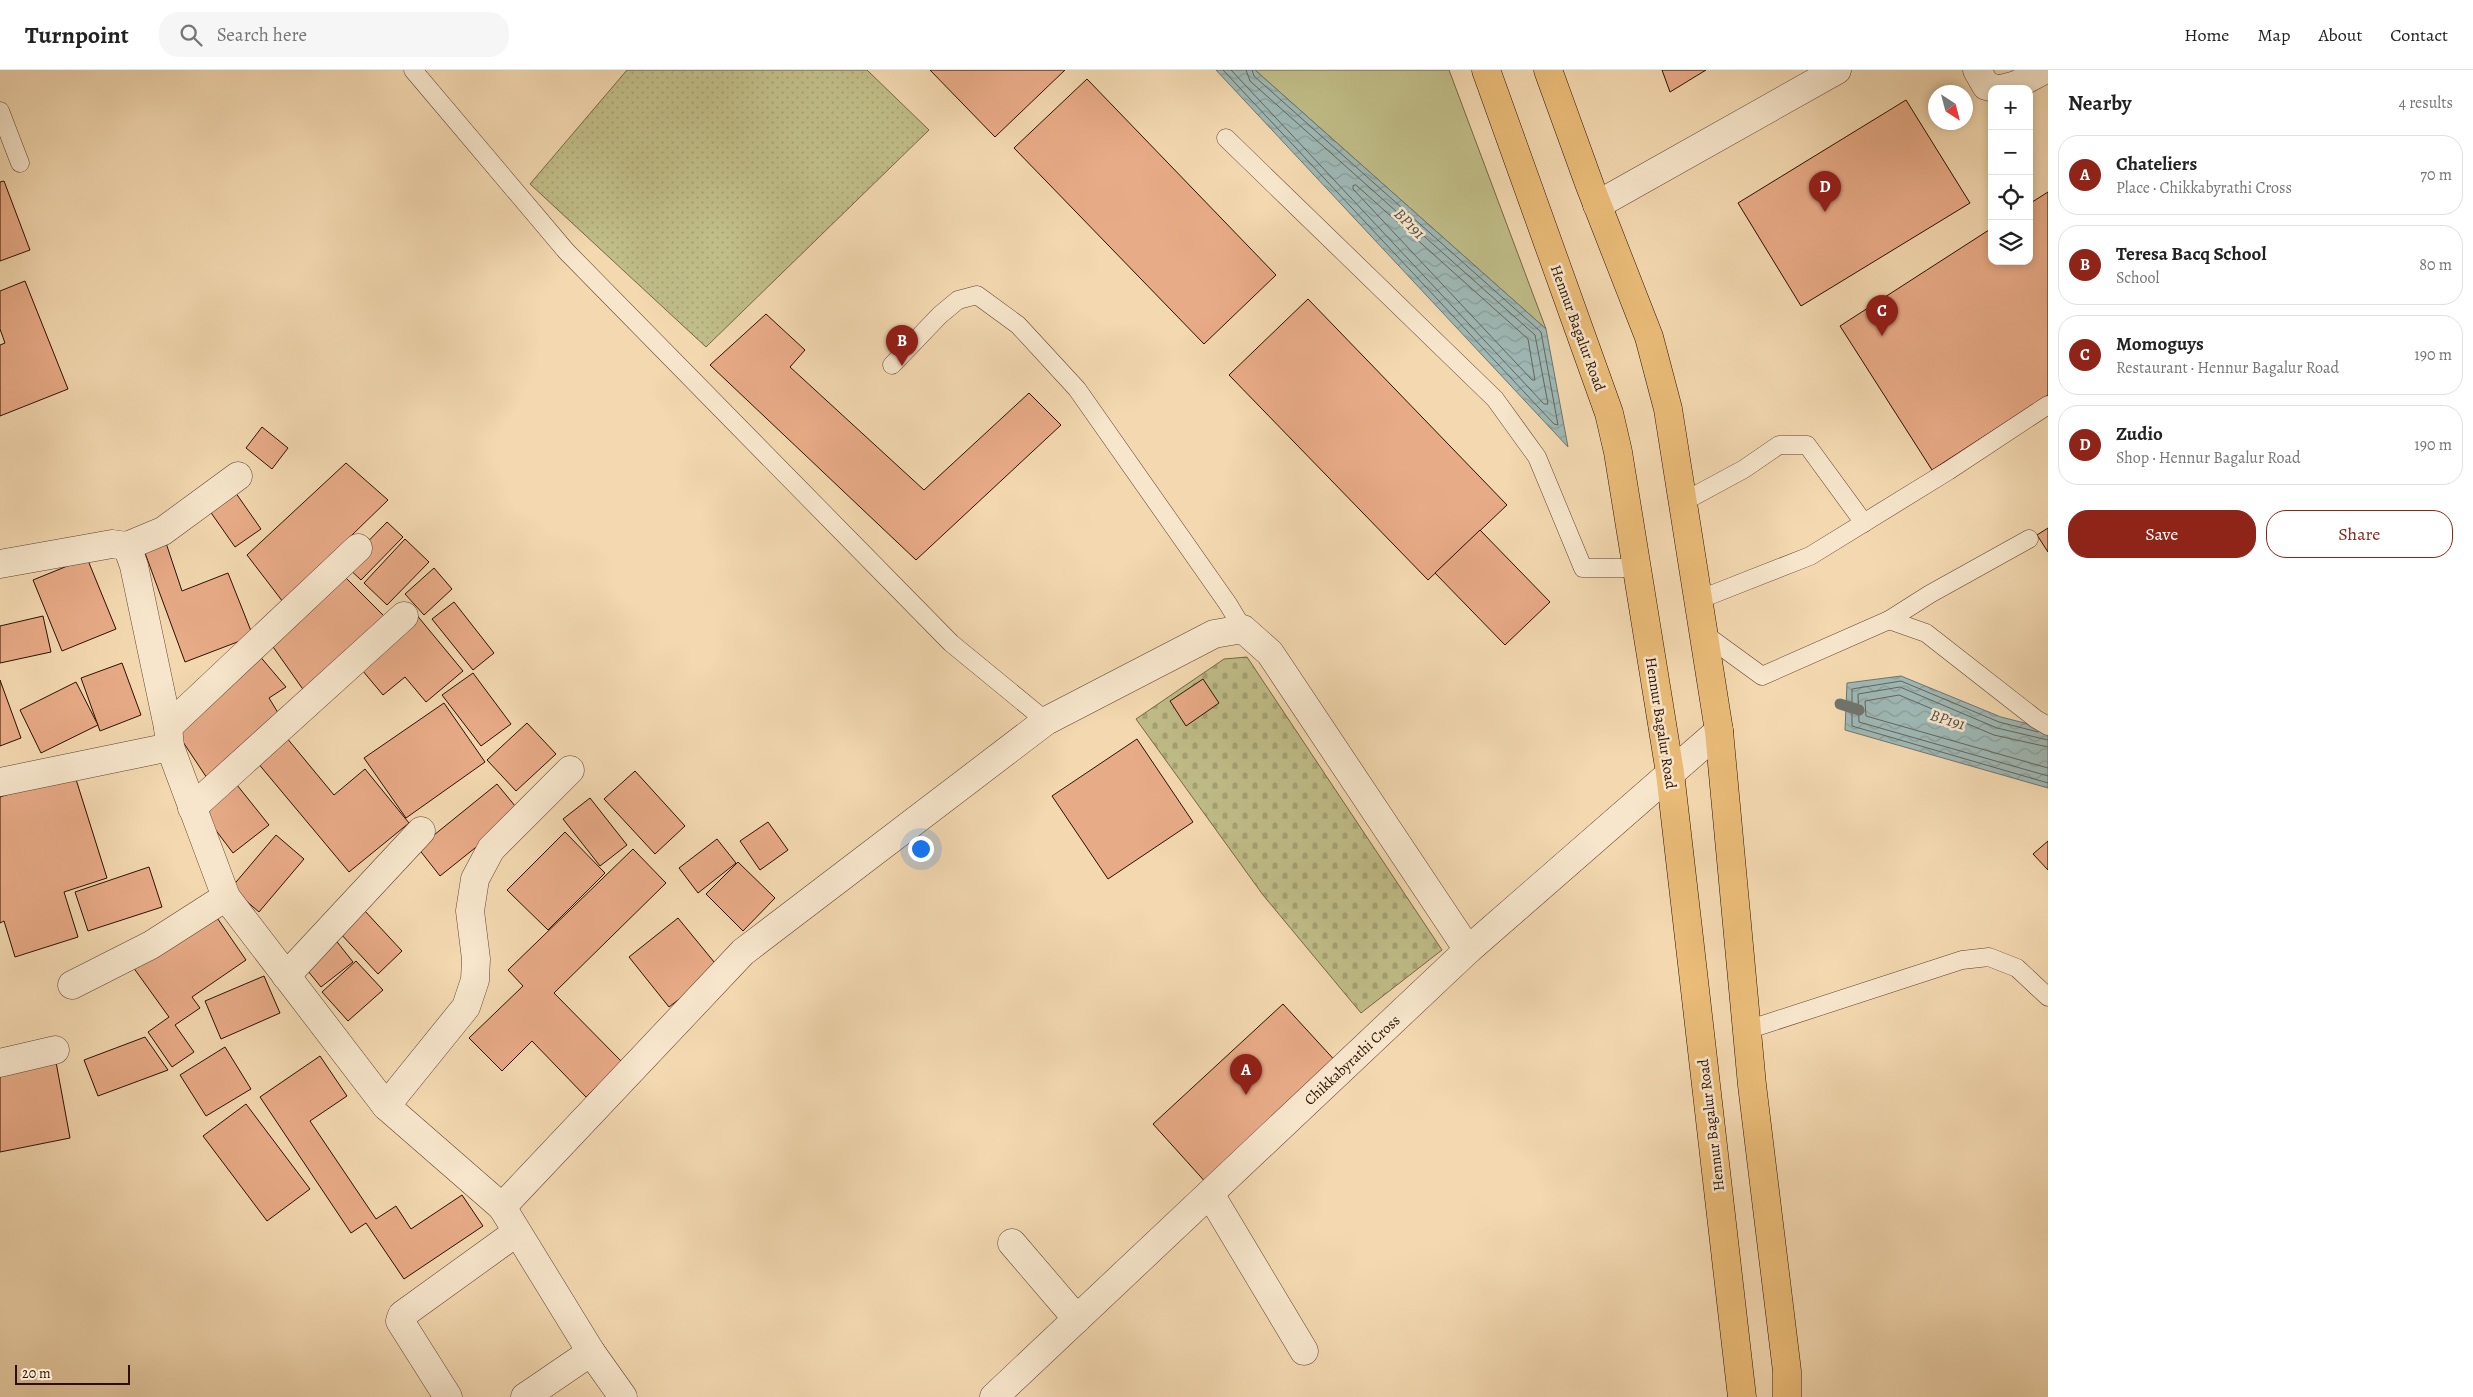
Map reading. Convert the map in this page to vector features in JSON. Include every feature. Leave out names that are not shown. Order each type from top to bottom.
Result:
[{"type":"main road","name":"Hennur Bagalur Road","points":[[1486,70],[1609,413],[1618,452],[1670,773],[1742,1397]]},
{"type":"main road","points":[[1548,70],[1648,337],[1668,409],[1719,731],[1747,1030],[1787,1371],[1787,1397]]},
{"type":"street","points":[[1597,205],[1837,70]]},
{"type":"street","points":[[1977,70],[1988,86]]},
{"type":"street","points":[[2016,85],[2044,70]]},
{"type":"street","points":[[0,564],[112,544],[127,546],[163,531],[238,476]]},
{"type":"street","points":[[127,546],[134,566],[169,737],[192,808],[226,897],[386,1106],[502,1207],[591,1352],[623,1397]]},
{"type":"street","points":[[0,782],[169,737],[358,548]]},
{"type":"street","points":[[192,808],[404,616]]},
{"type":"street","points":[[502,1207],[743,952],[1046,721],[1214,634],[1243,629],[1270,653],[1468,950]]},
{"type":"street","name":"Chikkabyrathi Cross","points":[[994,1397],[1468,950],[1719,731]]},
{"type":"street","points":[[386,1106],[466,1007],[476,973],[470,911],[475,879],[491,849],[570,770]]},
{"type":"street","points":[[286,976],[421,831]]},
{"type":"street","points":[[72,985],[151,945],[226,897]]},
{"type":"street","points":[[0,1063],[55,1050]]},
{"type":"street","points":[[1210,1194],[1304,1351]]},
{"type":"street","points":[[448,1397],[400,1321],[402,1314],[518,1232]]},
{"type":"street","points":[[1012,1243],[1077,1318]]},
{"type":"street","points":[[525,1397],[591,1352]]},
{"type":"lane","points":[[413,70],[566,250],[951,643],[1046,721]]},
{"type":"lane","points":[[0,111],[20,164]]},
{"type":"lane","points":[[1226,138],[1495,399],[1537,457],[1583,568],[1637,568]]},
{"type":"lane","points":[[892,365],[940,315],[958,300],[977,295],[996,307],[1018,326],[1077,389],[1228,604],[1243,629]]},
{"type":"lane","points":[[1698,600],[1810,556],[2048,405]]},
{"type":"lane","points":[[1684,511],[1779,445],[1807,445],[1864,523]]},
{"type":"lane","points":[[1704,633],[1762,676],[1888,620],[1930,594],[2030,539]]},
{"type":"lane","points":[[1888,620],[1926,632],[2036,719],[2048,726]]},
{"type":"lane","points":[[1747,1030],[1962,960],[1989,957],[2018,968],[2048,997]]},
{"type":"green space","points":[[627,70],[867,70],[929,130],[706,347],[530,184]]},
{"type":"green space","points":[[1255,70],[1449,70],[1546,329]]},
{"type":"green space","points":[[1247,657],[1442,950],[1361,1013],[1263,895],[1136,719],[1224,659]]},
{"type":"water","points":[[1216,70],[1255,70],[1546,329],[1568,447]]},
{"type":"water","points":[[1901,676],[2001,717],[2048,729],[2048,788],[1845,730],[1847,683]]},
{"type":"building","points":[[930,70],[1065,70],[995,137]]},
{"type":"building","points":[[1662,70],[1706,70],[1670,92]]},
{"type":"building","points":[[1087,79],[1276,275],[1204,344],[1014,148]]},
{"type":"building","points":[[1906,100],[1970,203],[1801,306],[1738,203]]},
{"type":"building","points":[[4,181],[30,250],[0,261],[0,182]]},
{"type":"building","points":[[2048,192],[2048,395],[1932,470],[1840,326],[1988,231],[1988,265],[2033,265],[2033,201]]},
{"type":"building","points":[[25,281],[68,389],[0,416],[0,345],[5,343],[0,329],[0,291]]},
{"type":"building","points":[[1308,299],[1507,505],[1428,580],[1229,375]]},
{"type":"building","points":[[766,314],[805,350],[790,367],[924,490],[1029,393],[1061,425],[916,560],[710,365]]},
{"type":"building","points":[[262,427],[288,448],[272,469],[246,448]]},
{"type":"building","points":[[346,463],[388,500],[283,602],[247,555]]},
{"type":"building","points":[[233,489],[261,529],[235,547],[207,507]]},
{"type":"building","points":[[387,522],[403,537],[361,580],[345,565]]},
{"type":"building","points":[[2048,528],[2048,552],[2037,535]]},
{"type":"building","points":[[1480,530],[1550,602],[1505,645],[1435,573]]},
{"type":"building","points":[[405,539],[429,562],[387,605],[364,583]]},
{"type":"building","points":[[166,543],[182,591],[228,573],[253,636],[185,662],[145,553]]},
{"type":"building","points":[[87,558],[116,629],[62,651],[33,580]]},
{"type":"building","points":[[434,568],[452,589],[424,615],[405,594]]},
{"type":"building","points":[[345,577],[388,620],[307,695],[271,644]]},
{"type":"building","points":[[454,602],[494,653],[473,670],[432,619]]},
{"type":"building","points":[[415,613],[463,671],[426,702],[405,677],[383,695],[357,664]]},
{"type":"building","points":[[43,616],[51,652],[0,663],[0,626]]},
{"type":"building","points":[[258,654],[286,687],[269,698],[283,721],[207,778],[173,727]]},
{"type":"building","points":[[122,663],[141,715],[100,731],[81,678]]},
{"type":"building","points":[[473,673],[511,724],[481,746],[442,695]]},
{"type":"building","points":[[1203,679],[1219,703],[1186,726],[1170,701]]},
{"type":"building","points":[[0,680],[21,738],[0,746]]},
{"type":"building","points":[[76,682],[98,725],[41,753],[20,710]]},
{"type":"building","points":[[444,703],[485,762],[406,818],[364,758]]},
{"type":"building","points":[[527,723],[556,754],[516,791],[487,760]]},
{"type":"building","points":[[286,737],[334,795],[365,769],[409,823],[349,872],[257,762]]},
{"type":"building","points":[[1137,739],[1193,822],[1108,879],[1052,796]]},
{"type":"building","points":[[635,771],[685,826],[655,854],[604,799]]},
{"type":"building","points":[[74,773],[107,878],[64,892],[78,937],[15,957],[4,921],[0,923],[0,797]]},
{"type":"building","points":[[497,784],[520,812],[440,876],[418,848]]},
{"type":"building","points":[[237,785],[269,825],[233,853],[202,812]]},
{"type":"building","points":[[590,798],[627,845],[600,866],[563,819]]},
{"type":"building","points":[[768,822],[788,850],[760,870],[740,841]]},
{"type":"building","points":[[565,832],[605,873],[548,930],[507,890]]},
{"type":"building","points":[[276,835],[304,859],[259,912],[231,888]]},
{"type":"building","points":[[717,839],[736,863],[698,893],[679,868]]},
{"type":"building","points":[[2048,841],[2048,870],[2033,854]]},
{"type":"building","points":[[633,849],[666,883],[554,993],[622,1062],[586,1097],[532,1041],[502,1071],[469,1038],[523,986],[508,970]]},
{"type":"building","points":[[738,862],[775,898],[743,931],[706,894]]},
{"type":"building","points":[[149,867],[162,907],[88,931],[75,892]]},
{"type":"building","points":[[364,910],[402,951],[378,974],[339,932]]},
{"type":"building","points":[[213,912],[246,960],[192,997],[200,1008],[175,1025],[194,1052],[172,1067],[148,1032],[169,1017],[133,967]]},
{"type":"building","points":[[678,918],[719,968],[669,1007],[629,957]]},
{"type":"building","points":[[334,938],[353,962],[321,987],[303,965]]},
{"type":"building","points":[[356,961],[383,990],[348,1021],[322,992]]},
{"type":"building","points":[[264,976],[280,1013],[221,1039],[205,1001]]},
{"type":"building","points":[[1283,1004],[1340,1066],[1209,1186],[1153,1124]]},
{"type":"building","points":[[145,1037],[168,1070],[98,1096],[84,1060]]},
{"type":"building","points":[[225,1047],[251,1089],[206,1116],[180,1075]]},
{"type":"building","points":[[320,1056],[347,1096],[310,1121],[376,1219],[396,1206],[411,1229],[462,1195],[483,1226],[404,1279],[366,1223],[351,1233],[260,1097]]},
{"type":"building","points":[[56,1062],[70,1138],[0,1152],[0,1074]]},
{"type":"building","points":[[246,1104],[310,1189],[267,1221],[203,1136]]},
{"type":"waterway","name":"BP191","points":[[1840,704],[1859,710]]},
{"type":"place","name":"Zudio","points":[[1825,212]]},
{"type":"place","name":"Momoguys","points":[[1882,336]]},
{"type":"place","name":"Teresa Bacq School","points":[[902,366]]},
{"type":"place","name":"Chateliers","points":[[1246,1095]]}]
